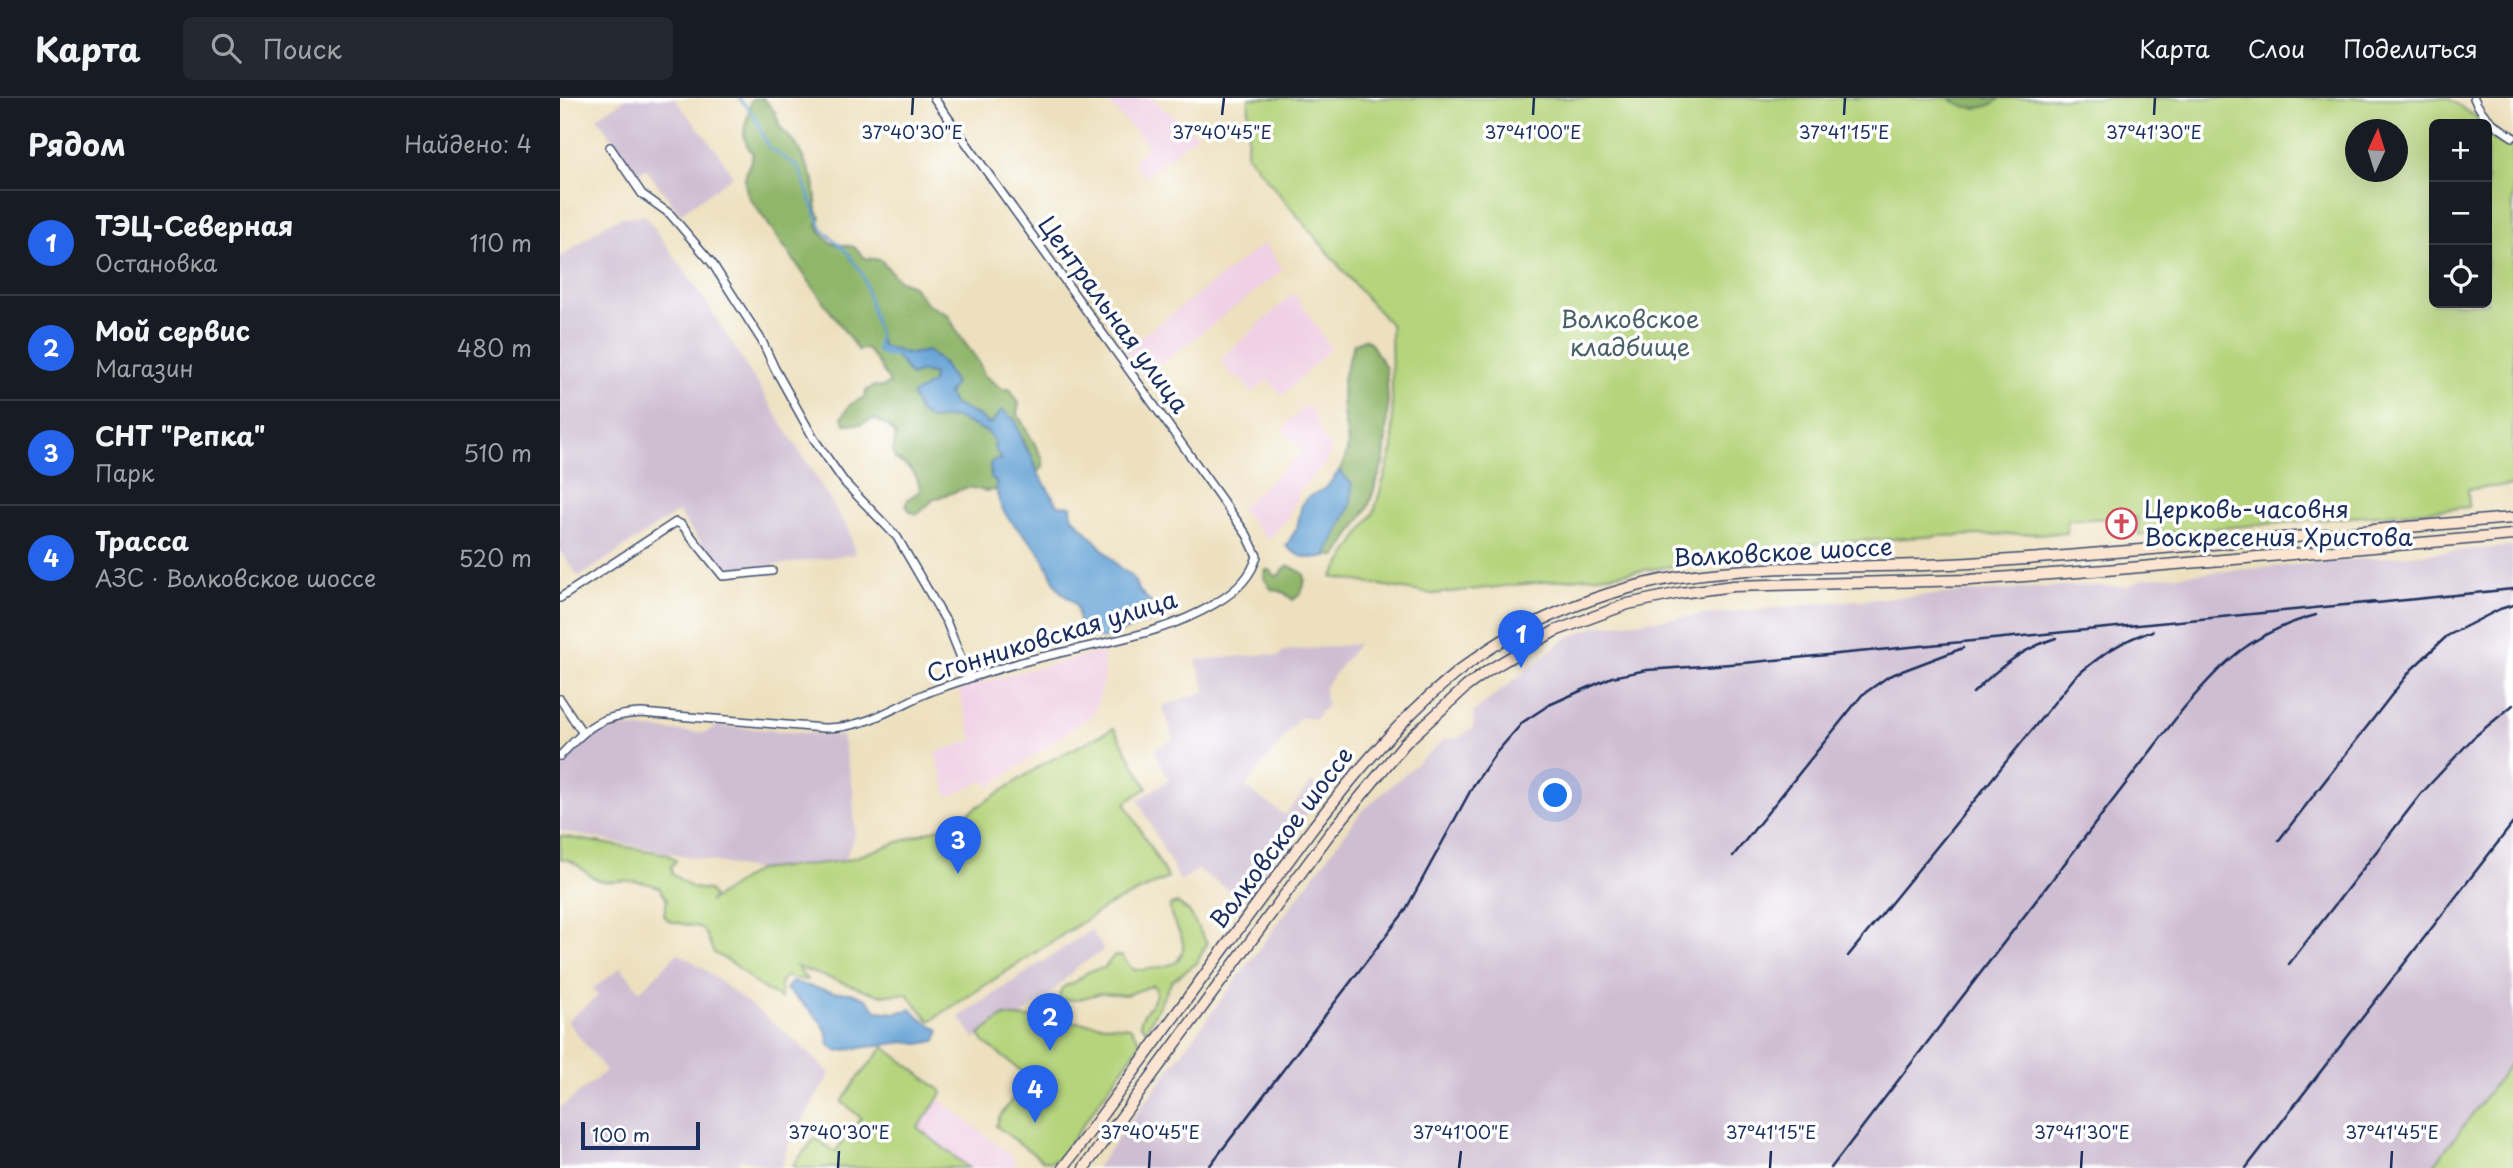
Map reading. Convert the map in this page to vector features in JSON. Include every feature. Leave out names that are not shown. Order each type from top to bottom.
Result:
[{"type":"main road","name":"Волковское шоссе","points":[[1063,1168],[1354,775],[1392,732],[1434,693],[1480,655],[1535,623],[1624,589],[1678,577],[1784,569],[1905,567],[2028,559],[2513,518]]},
{"type":"main road","name":"Волковское шоссе","points":[[1084,1168],[1328,836],[1397,752],[1467,686],[1555,631],[1628,604],[1733,586],[1982,579],[2513,535]]},
{"type":"street","name":"Центральная улица","points":[[934,98],[1247,535],[1256,556]]},
{"type":"street","points":[[2474,98],[2477,106],[2494,124],[2513,136]]},
{"type":"street","points":[[610,147],[642,194],[670,214],[712,263],[762,341],[814,439],[845,483],[897,537],[947,623],[969,678]]},
{"type":"street","points":[[560,598],[676,522],[682,525],[723,576],[772,571]]},
{"type":"street","name":"Сгонниковская улица","points":[[560,757],[582,732],[595,722],[610,716],[641,713],[841,729],[859,725],[926,694],[969,678],[1044,657],[1110,644],[1194,614],[1233,592],[1249,575],[1256,556]]},
{"type":"street","points":[[560,699],[582,732]]},
{"type":"shaded area","points":[[627,98],[674,98],[717,151],[733,176],[680,214],[646,169],[636,174],[597,117]]},
{"type":"shaded area","points":[[1103,98],[1151,98],[1197,135],[1144,177],[1133,161],[1149,146]]},
{"type":"shaded area","points":[[645,215],[701,294],[849,530],[855,554],[723,572],[678,512],[579,577],[560,551],[560,258],[606,224],[622,217]]},
{"type":"shaded area","points":[[1265,243],[1283,270],[1144,377],[1124,350]]},
{"type":"shaded area","points":[[1294,293],[1331,348],[1283,395],[1268,379],[1252,393],[1240,376],[1235,379],[1220,360]]},
{"type":"shaded area","points":[[1305,405],[1313,412],[1331,449],[1325,464],[1300,490],[1288,518],[1268,540],[1240,508],[1303,452],[1283,430]]},
{"type":"shaded area","points":[[2513,546],[2513,1060],[2432,1168],[1096,1168],[1361,812],[1445,739],[1459,738],[1473,728],[1474,712],[1565,639],[1597,626],[1831,602],[2062,586],[2128,586],[2146,578]]},
{"type":"shaded area","points":[[1358,644],[1324,688],[1327,705],[1315,719],[1300,717],[1245,787],[1285,815],[1312,782],[1324,790],[1244,899],[1198,870],[1180,881],[1138,800],[1169,780],[1154,749],[1174,739],[1162,706],[1206,691],[1196,660],[1268,654],[1278,657],[1283,651]]},
{"type":"shaded area","points":[[1103,652],[1104,683],[1093,714],[989,787],[985,780],[948,797],[935,753],[973,740],[958,690]]},
{"type":"shaded area","points":[[717,726],[842,736],[853,788],[855,834],[844,861],[757,870],[560,831],[560,767],[590,735],[618,727],[705,733]]},
{"type":"shaded area","points":[[1091,930],[1104,950],[1076,968],[1052,992],[1020,1017],[1003,1016],[975,1039],[959,1017]]},
{"type":"shaded area","points":[[678,953],[703,968],[790,1036],[830,1073],[787,1148],[781,1168],[742,1159],[729,1168],[560,1168],[560,1108],[606,1071],[567,1021],[598,996],[593,989],[621,967],[640,991]]},
{"type":"shaded area","points":[[938,1098],[1015,1159],[1014,1168],[969,1168],[918,1128]]},
{"type":"green space","points":[[763,98],[775,112],[780,127],[796,144],[814,180],[817,211],[821,218],[817,224],[820,231],[831,243],[854,247],[865,258],[881,260],[898,280],[913,286],[927,304],[948,315],[984,375],[1002,389],[1010,389],[1019,403],[1017,413],[1043,459],[1043,467],[1038,473],[1024,441],[1011,426],[997,415],[993,422],[988,424],[981,417],[952,404],[944,364],[929,351],[909,354],[882,346],[879,338],[885,355],[896,356],[911,376],[920,372],[933,374],[931,420],[956,417],[987,432],[994,441],[995,450],[1002,460],[996,490],[968,487],[934,499],[918,514],[911,512],[906,506],[908,499],[920,491],[919,485],[912,471],[895,459],[893,451],[896,435],[887,425],[874,419],[860,424],[845,424],[842,417],[850,405],[864,397],[867,390],[874,386],[883,387],[890,383],[869,351],[865,348],[858,350],[749,197],[745,179],[753,154],[744,133],[751,99]]},
{"type":"green space","name":"Волковское кладбище","points":[[1249,98],[2448,98],[2479,119],[2429,119],[2429,308],[2492,308],[2492,128],[2513,143],[2513,485],[2468,489],[2469,507],[2139,535],[2137,517],[2067,520],[2067,533],[1938,536],[1800,545],[1794,556],[1779,560],[1692,563],[1433,594],[1332,577],[1374,512],[1393,448],[1391,325],[1247,155]]},
{"type":"green space","points":[[1949,98],[2000,98],[1988,106],[1974,108]]},
{"type":"green space","points":[[1364,339],[1370,342],[1386,368],[1388,403],[1384,460],[1368,507],[1337,556],[1326,556],[1351,504],[1352,484],[1339,471],[1348,447],[1343,408],[1343,378],[1354,344]]},
{"type":"green space","points":[[1290,566],[1304,574],[1303,589],[1293,600],[1283,592],[1271,589],[1264,578],[1266,570],[1278,576]]},
{"type":"green space","points":[[1114,728],[1147,788],[1125,803],[1168,878],[1107,906],[930,1021],[907,994],[879,995],[797,967],[807,980],[784,977],[780,984],[781,999],[756,984],[734,964],[714,953],[705,932],[699,927],[669,921],[664,915],[667,900],[659,887],[636,881],[601,881],[571,861],[560,859],[560,836],[667,854],[676,861],[671,866],[672,874],[693,888],[708,890],[713,897],[709,902],[757,870],[844,861],[951,824],[1043,764]]},
{"type":"green space","points":[[1177,903],[1189,912],[1207,943],[1197,963],[1172,981],[1146,1030],[1140,1024],[1154,1000],[1154,985],[1126,995],[1101,993],[1075,1000],[1059,999],[1063,988],[1090,971],[1104,968],[1114,956],[1122,956],[1136,970],[1176,962],[1183,946],[1170,905]]},
{"type":"green space","points":[[1004,1016],[1130,1027],[1141,1042],[1059,1159],[1050,1162],[1042,1160],[996,1126],[1000,1116],[1029,1077],[984,1042],[979,1035]]},
{"type":"green space","points":[[884,1047],[943,1092],[918,1128],[969,1168],[797,1168],[793,1165],[815,1138],[835,1152],[861,1118],[842,1102],[856,1080]]},
{"type":"green space","points":[[2513,1060],[2513,1168],[2432,1168]]},
{"type":"water","points":[[879,336],[882,346],[909,354],[928,351],[943,364],[955,383],[948,394],[953,404],[981,417],[988,424],[993,422],[1002,410],[1015,420],[1024,446],[1058,505],[1071,506],[1072,516],[1121,569],[1131,575],[1149,601],[1166,612],[1161,617],[1103,639],[1083,629],[1075,604],[1060,591],[1040,553],[1000,505],[996,482],[991,477],[990,464],[994,460],[1002,460],[995,450],[994,441],[987,432],[955,417],[931,420],[919,412],[912,395],[932,383],[933,374],[920,372],[911,376],[896,356],[877,351]]},
{"type":"water","points":[[1339,471],[1352,484],[1351,504],[1326,556],[1309,558],[1295,553],[1286,546],[1297,528],[1302,504],[1308,497],[1326,488]]},
{"type":"water","points":[[792,982],[833,992],[852,993],[866,999],[877,1011],[896,1013],[911,1009],[939,1030],[936,1041],[919,1044],[905,1042],[837,1051],[829,1045],[825,1028],[820,1021],[786,989]]},
{"type":"waterway","points":[[739,98],[754,115],[768,147],[798,167],[822,229],[848,253],[863,276],[879,336],[877,351],[895,356]]},
{"type":"railway","points":[[2367,604],[2513,589]]},
{"type":"railway","points":[[1208,1168],[1405,911],[1473,786],[1496,753],[1523,722],[1549,705],[1612,677],[1647,670],[2376,602]]},
{"type":"railway","points":[[2279,840],[2411,670],[2447,636],[2513,605]]},
{"type":"railway","points":[[1831,1168],[2183,709],[2212,676],[2241,650],[2274,630],[2316,615]]},
{"type":"railway","points":[[1848,956],[2075,677],[2112,649],[2153,631]]},
{"type":"railway","points":[[1973,693],[2011,660],[2056,638]]},
{"type":"railway","points":[[1733,856],[1862,695],[1889,676],[1963,648]]},
{"type":"railway","points":[[2289,964],[2421,794],[2473,738],[2513,705]]},
{"type":"railway","points":[[2246,1168],[2513,823]]},
{"type":"place","name":"Церковь-часовня Воскресения Христова","points":[[2121,524]]},
{"type":"place","name":"ТЭЦ-Северная","points":[[1521,668]]},
{"type":"place","name":"СНТ \"Репка\"","points":[[958,874]]},
{"type":"place","name":"Мой сервис","points":[[1050,1051]]},
{"type":"place","name":"Трасса","points":[[1035,1123]]}]
